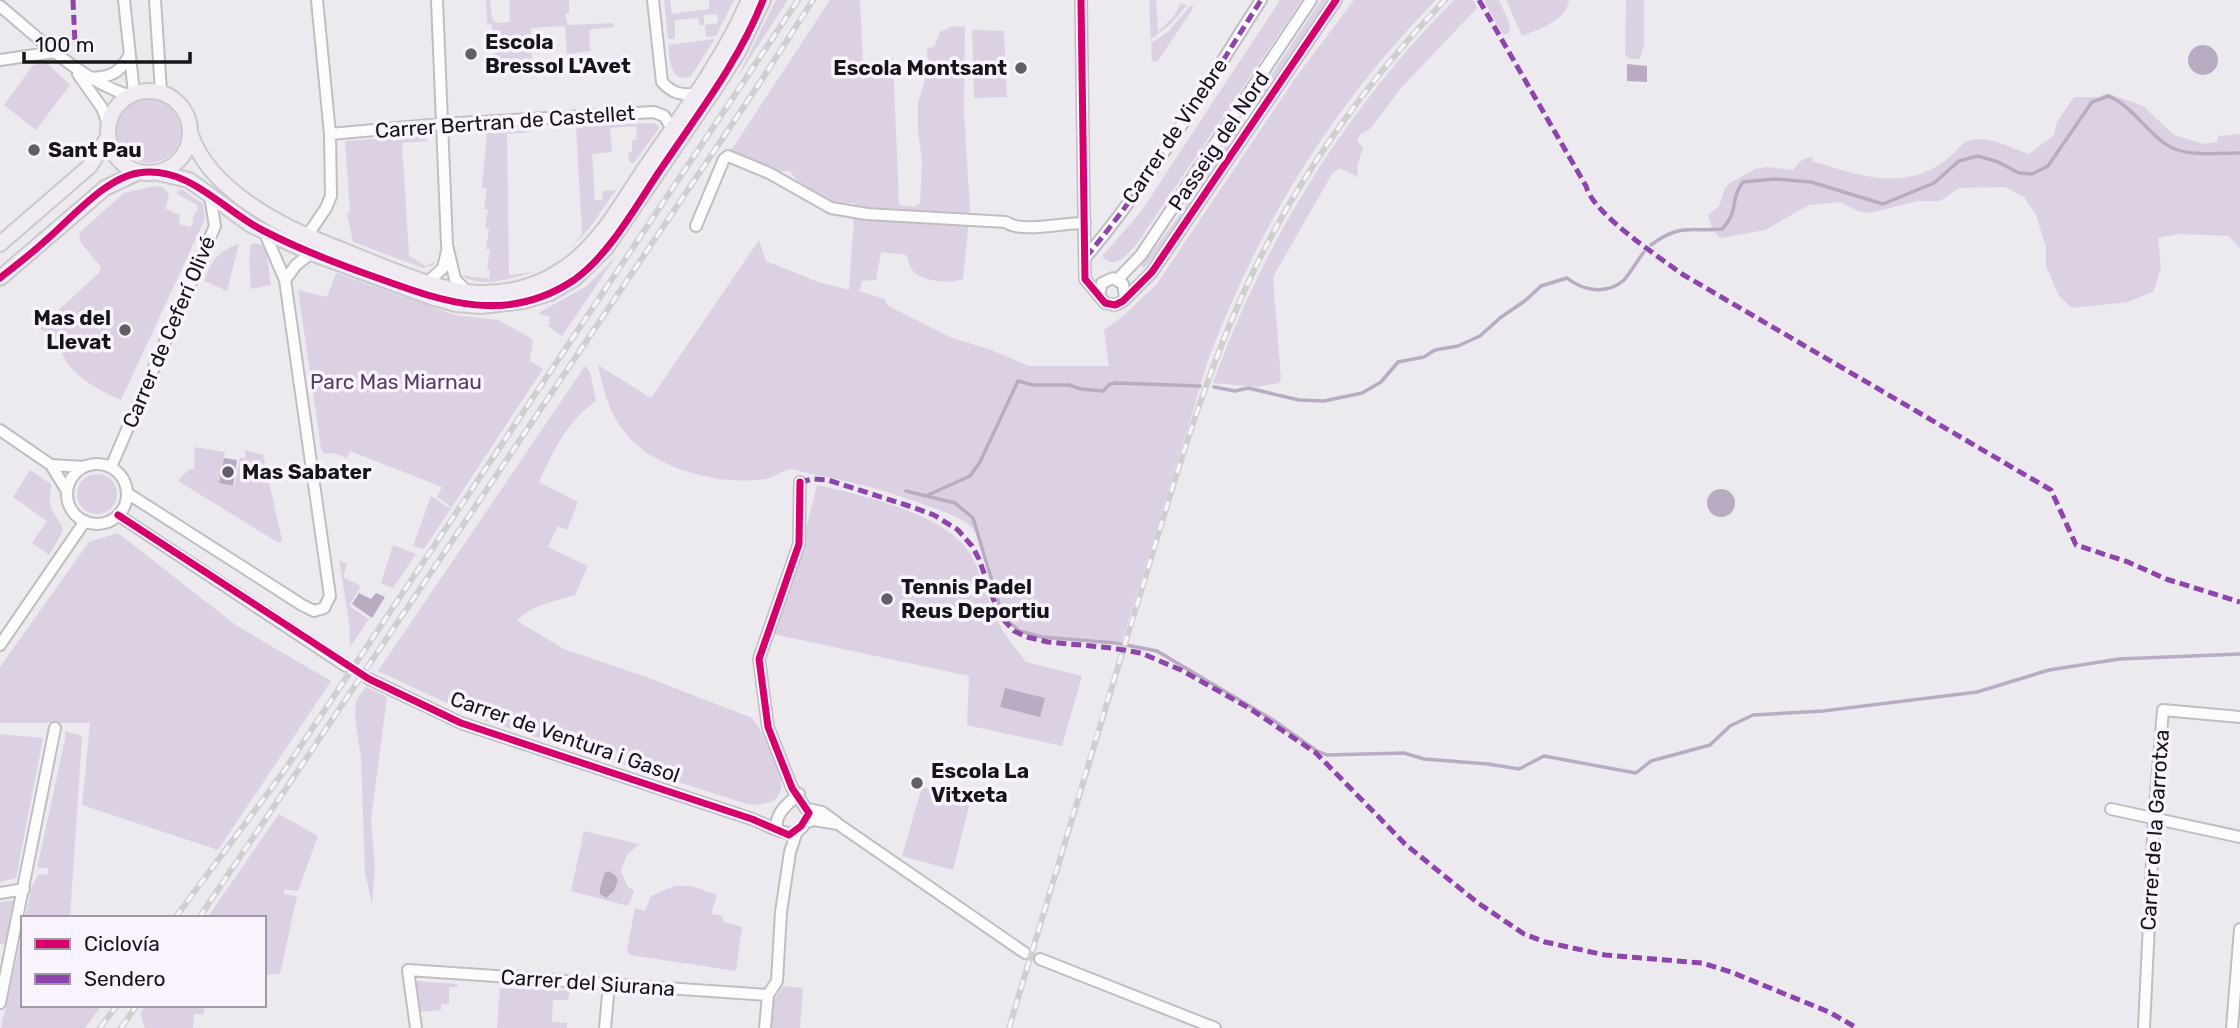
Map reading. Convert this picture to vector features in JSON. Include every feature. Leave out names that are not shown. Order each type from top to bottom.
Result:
[{"type":"main road","points":[[0,244],[90,166],[108,131],[113,111],[122,100],[148,91],[161,92],[183,108],[203,162],[221,180],[273,219],[307,236],[428,282],[467,292],[501,292],[531,285],[563,270],[596,240],[723,51],[748,0]]},
{"type":"main road","points":[[108,131],[112,151],[120,162],[131,170],[189,180],[264,231],[311,253],[456,304],[492,306],[524,301],[550,293],[574,279],[606,248],[738,52],[763,0]]},
{"type":"main road","points":[[158,173],[181,158],[191,135]]},
{"type":"main road","points":[[0,278],[105,188],[139,172]]},
{"type":"street","points":[[0,6],[72,66],[90,78],[132,95],[124,0]]},
{"type":"street","points":[[155,0],[161,92]]},
{"type":"street","points":[[307,236],[331,196],[330,134],[317,0]]},
{"type":"street","points":[[437,0],[447,245],[455,279],[467,292]]},
{"type":"street","points":[[653,0],[662,82],[680,94],[695,94]]},
{"type":"street","points":[[1081,0],[1085,279],[1105,303],[1110,305],[1119,304],[1125,297],[1125,287],[1118,279],[1109,279],[1102,283],[1099,295]]},
{"type":"street","name":"Carrer de Vinebre","points":[[1085,258],[1106,234],[1185,120],[1261,0]]},
{"type":"street","name":"Passeig del Nord","points":[[1118,279],[1141,255],[1311,0]]},
{"type":"street","name":"Passeig del Nord","points":[[1125,297],[1152,272],[1336,0]]},
{"type":"street","points":[[0,60],[55,52]]},
{"type":"street","points":[[90,78],[109,77],[116,73],[130,56]]},
{"type":"street","points":[[72,66],[96,98],[108,131]]},
{"type":"street","name":"Carrer Bertran de Castellet","points":[[330,134],[442,124],[654,112],[664,116],[672,128]]},
{"type":"street","points":[[695,226],[724,159],[728,156],[769,173],[831,208],[867,214],[1006,222],[1011,226],[1085,223]]},
{"type":"street","name":"Carrer de Ceferí Olivé","points":[[111,467],[215,226],[210,196]]},
{"type":"street","points":[[127,493],[290,598],[314,611],[324,608],[330,596],[285,280],[264,231]]},
{"type":"street","points":[[428,282],[443,268],[447,245]]},
{"type":"street","points":[[285,280],[296,265],[311,253]]},
{"type":"street","points":[[0,430],[51,465],[67,491],[68,503],[73,512],[85,521],[102,523],[118,515],[124,507],[127,493],[125,483],[111,467],[94,464],[84,467],[51,465]]},
{"type":"street","points":[[67,491],[76,473],[84,467]]},
{"type":"street","points":[[765,1028],[768,996],[777,981],[781,912],[790,852],[800,827],[807,818],[768,727],[759,659],[799,544],[800,482]]},
{"type":"street","points":[[118,515],[346,666]]},
{"type":"street","points":[[0,645],[85,521]]},
{"type":"street","name":"Carrer de Ventura i Gasol","points":[[369,679],[461,723],[752,819],[781,832]]},
{"type":"street","name":"Carrer de la Garrotxa","points":[[2144,1028],[2154,818],[2163,710],[2240,717]]},
{"type":"street","points":[[0,1003],[54,729]]},
{"type":"street","points":[[790,852],[775,824],[777,817],[797,799]]},
{"type":"street","points":[[797,799],[822,812],[1025,953]]},
{"type":"street","points":[[2111,809],[2240,837]]},
{"type":"street","name":"Carrer de Ventura i Gasol","points":[[752,819],[777,817]]},
{"type":"street","points":[[781,832],[814,820],[838,824]]},
{"type":"street","points":[[0,893],[24,889]]},
{"type":"street","points":[[2232,1028],[2240,929]]},
{"type":"street","points":[[1040,959],[1215,1028]]},
{"type":"street","name":"Carrer del Siurana","points":[[416,1028],[408,970],[768,996]]},
{"type":"street","points":[[605,1028],[609,984]]},
{"type":"green space","points":[[486,0],[490,0],[492,18],[496,23],[510,22],[509,0],[569,0],[569,13],[565,14],[568,25],[613,23],[614,27],[589,31],[590,51],[567,54],[565,26],[531,28],[532,62],[494,66],[493,43],[501,42],[501,31],[493,31],[491,24],[487,23]]},
{"type":"green space","points":[[664,0],[670,0],[672,14],[709,9],[709,0],[734,0],[716,36],[706,37],[705,25],[718,23],[717,14],[704,15],[704,25],[699,25],[698,18],[675,20],[675,39],[668,39]]},
{"type":"green space","points":[[776,0],[788,0],[737,78]]},
{"type":"green space","points":[[830,0],[860,0],[863,63],[893,58],[899,205],[914,207],[920,203],[922,160],[918,103],[930,63],[927,48],[934,47],[940,32],[951,27],[965,26],[964,112],[970,210],[963,279],[945,282],[923,278],[913,271],[906,255],[881,252],[876,280],[862,281],[859,291],[885,299],[887,305],[950,337],[1029,366],[1109,366],[1104,330],[1157,284],[1296,77],[1354,0],[1436,0],[1400,39],[1334,122],[1304,166],[1252,258],[1206,365],[1121,644],[1090,639],[1042,637],[1027,632],[1013,622],[997,595],[978,535],[968,524],[951,515],[874,488],[793,469],[766,479],[748,481],[690,472],[653,457],[638,446],[619,425],[611,409],[598,365],[651,398],[759,240],[766,261],[818,282],[849,290],[855,203],[836,203],[800,185],[790,171],[775,171],[730,152]]},
{"type":"green space","points":[[1149,0],[1156,0],[1158,32],[1174,16],[1181,3],[1187,5],[1172,23],[1151,39]]},
{"type":"green space","points":[[1280,0],[1302,0],[1138,242],[1116,262],[1107,260],[1102,256],[1140,213]]},
{"type":"green space","points":[[1321,0],[1328,0],[1258,103],[1254,100]]},
{"type":"green space","points":[[1454,0],[1473,0],[1477,8],[1401,88],[1370,129],[1360,135],[1357,140],[1363,148],[1357,167],[1358,177],[1340,168],[1332,174],[1273,277],[1281,379],[1279,383],[1257,387],[1213,383],[1257,278],[1312,178],[1378,86]]},
{"type":"green space","points":[[1485,0],[1499,0],[1510,25],[1509,33],[1503,35]]},
{"type":"green space","points":[[1506,0],[1569,0],[1563,14],[1557,19],[1522,36]]},
{"type":"green space","points":[[1626,0],[1644,0],[1644,45],[1640,59],[1630,59],[1625,55]]},
{"type":"green space","points":[[1190,6],[1194,7],[1157,62],[1152,61],[1151,43],[1168,32]]},
{"type":"green space","points":[[972,30],[1004,31],[1007,97],[974,98]]},
{"type":"green space","points":[[715,39],[691,76],[684,78],[675,74],[668,45]]},
{"type":"green space","points":[[47,63],[70,85],[36,130],[4,105],[33,65]]},
{"type":"green space","points":[[2107,93],[2143,106],[2174,135],[2204,144],[2217,142],[2218,136],[2240,134],[2240,248],[2229,236],[2179,234],[2158,238],[2161,268],[2153,292],[2128,302],[2072,308],[2059,296],[2046,266],[2046,247],[2036,215],[2024,197],[2005,187],[1959,188],[1940,201],[1917,201],[1870,213],[1857,211],[1841,202],[1809,205],[1765,230],[1721,238],[1710,222],[1708,215],[1719,206],[1725,188],[1755,169],[1767,167],[1793,170],[1801,161],[1813,157],[1812,161],[1862,175],[1900,178],[1918,175],[1933,168],[1965,142],[1973,139],[1997,142],[2029,154],[2054,135],[2057,122],[2074,97],[2098,97]]},
{"type":"green space","points":[[143,99],[155,99],[172,108],[179,119],[179,143],[172,154],[155,163],[143,163],[131,158],[122,149],[117,137],[117,125],[122,113],[131,104]]},
{"type":"green space","points":[[1243,120],[1246,121],[1184,216],[1144,268],[1141,266],[1176,220]]},
{"type":"green space","points":[[654,123],[660,127],[633,164],[629,161],[628,152],[632,152],[632,140],[637,139],[636,126],[610,128],[612,152],[592,154],[595,200],[603,200],[602,191],[616,190],[589,229],[567,252],[582,234],[576,127]]},
{"type":"green space","points":[[531,130],[507,134],[509,275],[535,272],[488,282],[479,282],[461,275],[489,279],[490,270],[487,269],[490,250],[486,249],[489,229],[485,228],[488,209],[484,209],[487,189],[482,188],[487,133]]},
{"type":"green space","points":[[417,136],[428,141],[402,143],[409,256],[426,266],[435,261],[434,265],[423,268],[353,242],[347,214],[350,212],[345,141]]},
{"type":"green space","points":[[154,186],[162,187],[169,193],[166,209],[180,215],[179,224],[191,227],[194,220],[192,218],[198,210],[197,205],[176,193],[181,189],[203,204],[205,219],[121,400],[82,378],[66,362],[59,342],[39,328],[100,272],[101,267],[81,243],[79,233],[124,193]]},
{"type":"green space","points":[[239,244],[227,291],[204,281],[216,258]]},
{"type":"green space","points":[[251,244],[265,246],[271,285],[251,289],[249,257]]},
{"type":"green space","points":[[617,255],[562,336],[546,325],[549,325],[550,316],[540,315],[540,312],[587,286]]},
{"type":"green space","name":"Parc Mas Miarnau","points":[[336,273],[455,315],[498,320],[531,338],[533,342],[530,361],[543,369],[424,549],[413,546],[431,496],[449,508],[450,506],[437,497],[442,487],[350,451],[347,458],[334,453],[324,454],[321,448],[298,290],[327,297]]},
{"type":"green space","points":[[585,366],[590,372],[596,401],[569,428],[556,447],[539,482],[578,502],[567,530],[558,526],[548,547],[588,566],[575,595],[536,607],[517,621],[564,649],[752,718],[765,738],[779,772],[781,790],[778,797],[771,801],[747,804],[483,720],[378,671]]},
{"type":"green space","points":[[195,447],[225,452],[219,483],[234,487],[240,458],[246,458],[245,450],[263,455],[282,540],[279,543],[178,481],[188,470],[194,469]]},
{"type":"green space","points":[[30,470],[51,484],[51,506],[63,531],[49,555],[32,543],[47,521],[13,497]]},
{"type":"green space","points":[[97,474],[105,475],[111,480],[116,486],[116,502],[111,508],[105,513],[97,514],[89,513],[83,508],[78,502],[77,494],[78,486],[83,480],[89,475]]},
{"type":"green space","name":"Tennis Padel Reus Deportiu","points":[[817,485],[898,507],[919,515],[955,536],[967,549],[975,564],[999,624],[1026,662],[1082,676],[1062,746],[967,725],[969,676],[773,634],[794,576]]},
{"type":"green space","points":[[118,533],[237,626],[331,681],[218,850],[82,805],[90,723],[0,723],[0,667],[89,542]]},
{"type":"green space","points":[[393,545],[416,554],[393,588],[381,583]]},
{"type":"green space","points":[[339,560],[347,564],[343,577],[361,586],[349,606],[369,619],[350,647],[349,622]]},
{"type":"green space","points":[[366,687],[387,697],[371,820],[375,867],[372,905],[365,872],[361,758],[355,719],[356,700]]},
{"type":"green space","points":[[65,731],[82,736],[70,916],[25,916],[32,886],[38,875],[48,874],[48,868],[38,868],[38,864]]},
{"type":"green space","points":[[0,734],[43,738],[16,878],[0,882]]},
{"type":"green space","points":[[922,787],[971,798],[953,870],[902,856]]},
{"type":"green space","points":[[279,814],[318,836],[298,891],[284,889],[284,894],[297,896],[280,974],[266,975],[266,916],[208,916]]},
{"type":"green space","points":[[584,831],[639,844],[627,855],[621,871],[627,886],[634,891],[628,906],[571,891]]},
{"type":"green space","points":[[674,886],[692,886],[717,895],[711,914],[723,916],[723,922],[742,927],[736,971],[630,955],[627,950],[635,908],[645,911],[651,896]]},
{"type":"green space","points":[[17,900],[7,945],[0,944],[0,902]]},
{"type":"green space","points":[[21,939],[21,1007],[101,1007],[85,1028],[1,1028]]},
{"type":"green space","points":[[416,981],[458,984],[457,987],[449,987],[449,1004],[441,1004],[441,1010],[420,1012]]},
{"type":"green space","points":[[783,986],[803,988],[800,1028],[769,1028],[774,1000]]},
{"type":"green space","points":[[500,988],[570,991],[568,1000],[553,1000],[552,1022],[567,1023],[567,1028],[497,1028]]},
{"type":"green space","points":[[144,1007],[205,1007],[203,1015],[194,1014],[193,1028],[145,1028],[140,1013]]},
{"type":"shaded area","points":[[2203,45],[2214,49],[2218,60],[2214,71],[2203,75],[2192,71],[2188,60],[2192,49]]},
{"type":"shaded area","points":[[1627,64],[1647,66],[1647,82],[1627,81]]},
{"type":"shaded area","name":"Mas Sabater","points":[[224,458],[237,460],[233,486],[219,483]]},
{"type":"shaded area","points":[[1721,489],[1731,493],[1735,503],[1731,513],[1721,517],[1711,513],[1707,503],[1711,493]]},
{"type":"shaded area","points":[[359,593],[371,599],[376,593],[385,597],[372,618],[352,604]]},
{"type":"shaded area","points":[[1005,688],[1045,698],[1040,717],[1000,707]]},
{"type":"shaded area","points":[[608,871],[618,880],[614,891],[606,898],[600,891],[604,874]]},
{"type":"waterway","points":[[1651,245],[1678,231],[1722,229],[1731,217],[1736,194],[1743,182],[1774,179],[1811,182],[1883,204],[1934,183],[1959,161],[1978,156],[1998,162],[2019,173],[2032,174],[2048,166],[2092,102],[2109,96],[2172,148],[2200,154],[2240,153]]},
{"type":"waterway","points":[[1214,387],[1235,391],[1248,388],[1299,400],[1324,401],[1362,393],[1381,382],[1398,362],[1424,357],[1435,350],[1458,346],[1480,336],[1541,286],[1567,278],[1580,286],[1595,290],[1617,285],[1627,277],[1644,252]]},
{"type":"waterway","points":[[928,495],[970,476],[980,462],[1018,381],[1033,385],[1069,385],[1103,391],[1110,384],[1116,383],[1200,386]]},
{"type":"waterway","points":[[906,491],[955,503],[973,518],[999,604],[1009,622],[1020,631],[1042,637],[1116,643],[1157,651],[1327,755],[1404,753],[1424,759],[1519,769],[1544,756],[1636,773],[1651,761],[1710,745],[1730,726],[1753,715],[1823,711],[1977,692],[2049,670],[2119,659],[2240,654]]},
{"type":"tunnel","points":[[346,666],[369,679]]},
{"type":"railway","points":[[176,916],[282,774],[798,0]]},
{"type":"railway","points":[[200,916],[813,0]]},
{"type":"railway","points":[[1009,1028],[1171,492],[1230,324],[1267,244],[1311,169],[1361,98],[1445,0]]},
{"type":"railway","points":[[100,1028],[116,1007]]},
{"type":"railway","points":[[121,1028],[136,1007]]},
{"type":"marked path","points":[[73,0],[75,43]]},
{"type":"marked path","points":[[1086,257],[1156,164],[1261,0]]},
{"type":"marked path","points":[[1479,0],[1591,197],[1628,234],[1682,274],[2051,490],[2076,545],[2128,562],[2166,579],[2240,602]]},
{"type":"marked path","points":[[800,482],[828,480],[934,515],[958,530],[979,559],[999,615],[1014,631],[1048,642],[1141,653],[1181,670],[1249,708],[1316,753],[1405,844],[1478,903],[1524,934],[1545,942],[1605,955],[1702,963],[1829,1012],[1857,1028]]},
{"type":"cycle path","points":[[0,278],[101,191],[126,176],[156,172],[189,182],[249,222],[290,244],[423,294],[473,305],[498,306],[548,294],[574,280],[587,269],[624,226],[718,84],[743,43],[763,0]]},
{"type":"cycle path","points":[[1081,0],[1085,279],[1105,303],[1115,305],[1123,301],[1152,272],[1336,0]]},
{"type":"cycle path","points":[[118,515],[369,679],[461,723],[752,819],[789,835],[801,826],[809,813],[792,788],[768,727],[759,659],[799,544],[800,482]]},
{"type":"place","name":"Escola Bressol L'Avet","points":[[471,54]]},
{"type":"place","name":"Escola Montsant","points":[[1021,68]]},
{"type":"place","name":"Sant Pau","points":[[34,150]]},
{"type":"place","name":"Mas del Llevat","points":[[125,330]]},
{"type":"place","name":"Mas Sabater","points":[[228,472]]},
{"type":"place","name":"Tennis Padel Reus Deportiu","points":[[887,599]]},
{"type":"place","name":"Escola La Vitxeta","points":[[917,783]]}]
